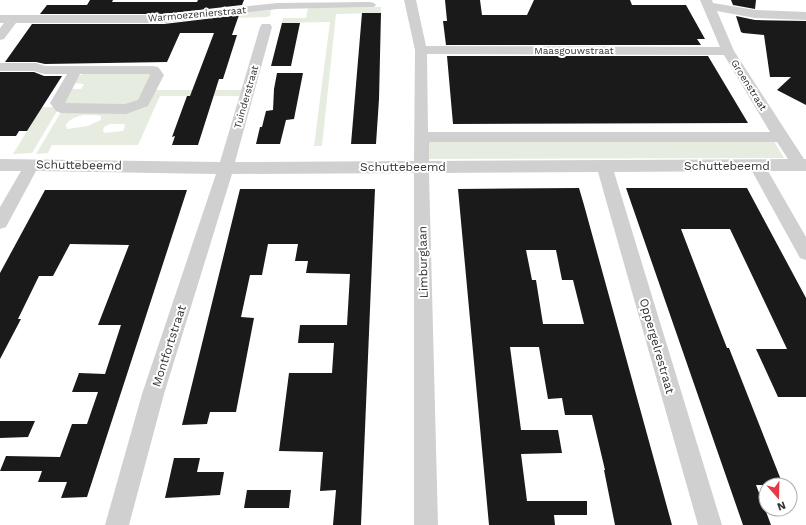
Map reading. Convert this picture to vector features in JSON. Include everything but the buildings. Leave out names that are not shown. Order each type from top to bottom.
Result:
[{"type":"street","name":"Limburglaan","points":[[410,0],[421,50],[426,525]]},
{"type":"street","points":[[708,3],[755,14],[806,16]]},
{"type":"street","name":"Groenstraat","points":[[708,3],[728,51],[781,137],[803,165]]},
{"type":"street","name":"Warmoezenierstraat","points":[[0,19],[164,19],[272,16],[370,5]]},
{"type":"street","name":"Tuinderstraat","points":[[226,168],[272,16]]},
{"type":"street","points":[[0,36],[13,20]]},
{"type":"street","name":"Maasgouwstraat","points":[[421,50],[728,51]]},
{"type":"street","points":[[0,67],[36,67],[44,70],[76,70],[153,70],[157,74],[143,103],[126,109],[61,108],[57,103],[76,70]]},
{"type":"street","points":[[421,137],[781,137]]},
{"type":"street","points":[[0,222],[32,164]]},
{"type":"street","name":"Schuttebeemd","points":[[0,165],[32,164],[226,168],[803,165]]},
{"type":"street","name":"Oppergelrestraat","points":[[604,166],[710,525]]},
{"type":"street","points":[[757,166],[806,253]]},
{"type":"street","name":"Montfortstraat","points":[[116,525],[153,394],[226,168]]},
{"type":"shaded area","points":[[381,7],[381,13],[336,14],[322,146],[314,146],[330,22],[282,23],[283,18],[306,18],[308,8]]},
{"type":"shaded area","points":[[271,10],[270,16],[267,17],[201,19]]},
{"type":"shaded area","points":[[148,72],[153,77],[141,101],[126,106],[67,106],[62,103],[70,89],[81,89],[84,84],[73,83],[77,77],[85,73]]},
{"type":"shaded area","points":[[153,90],[242,90],[240,96],[160,96],[138,145],[52,145],[48,153],[36,154],[61,112],[126,112]],"holes":[[[83,115],[101,116],[101,120],[88,126],[67,129],[66,126],[69,122]],[[110,124],[124,124],[125,126],[123,131],[104,133],[104,127]]]},
{"type":"shaded area","points":[[42,107],[53,107],[57,111],[32,153],[13,154]]},
{"type":"shaded area","points":[[774,141],[784,158],[426,159],[426,142]]}]
